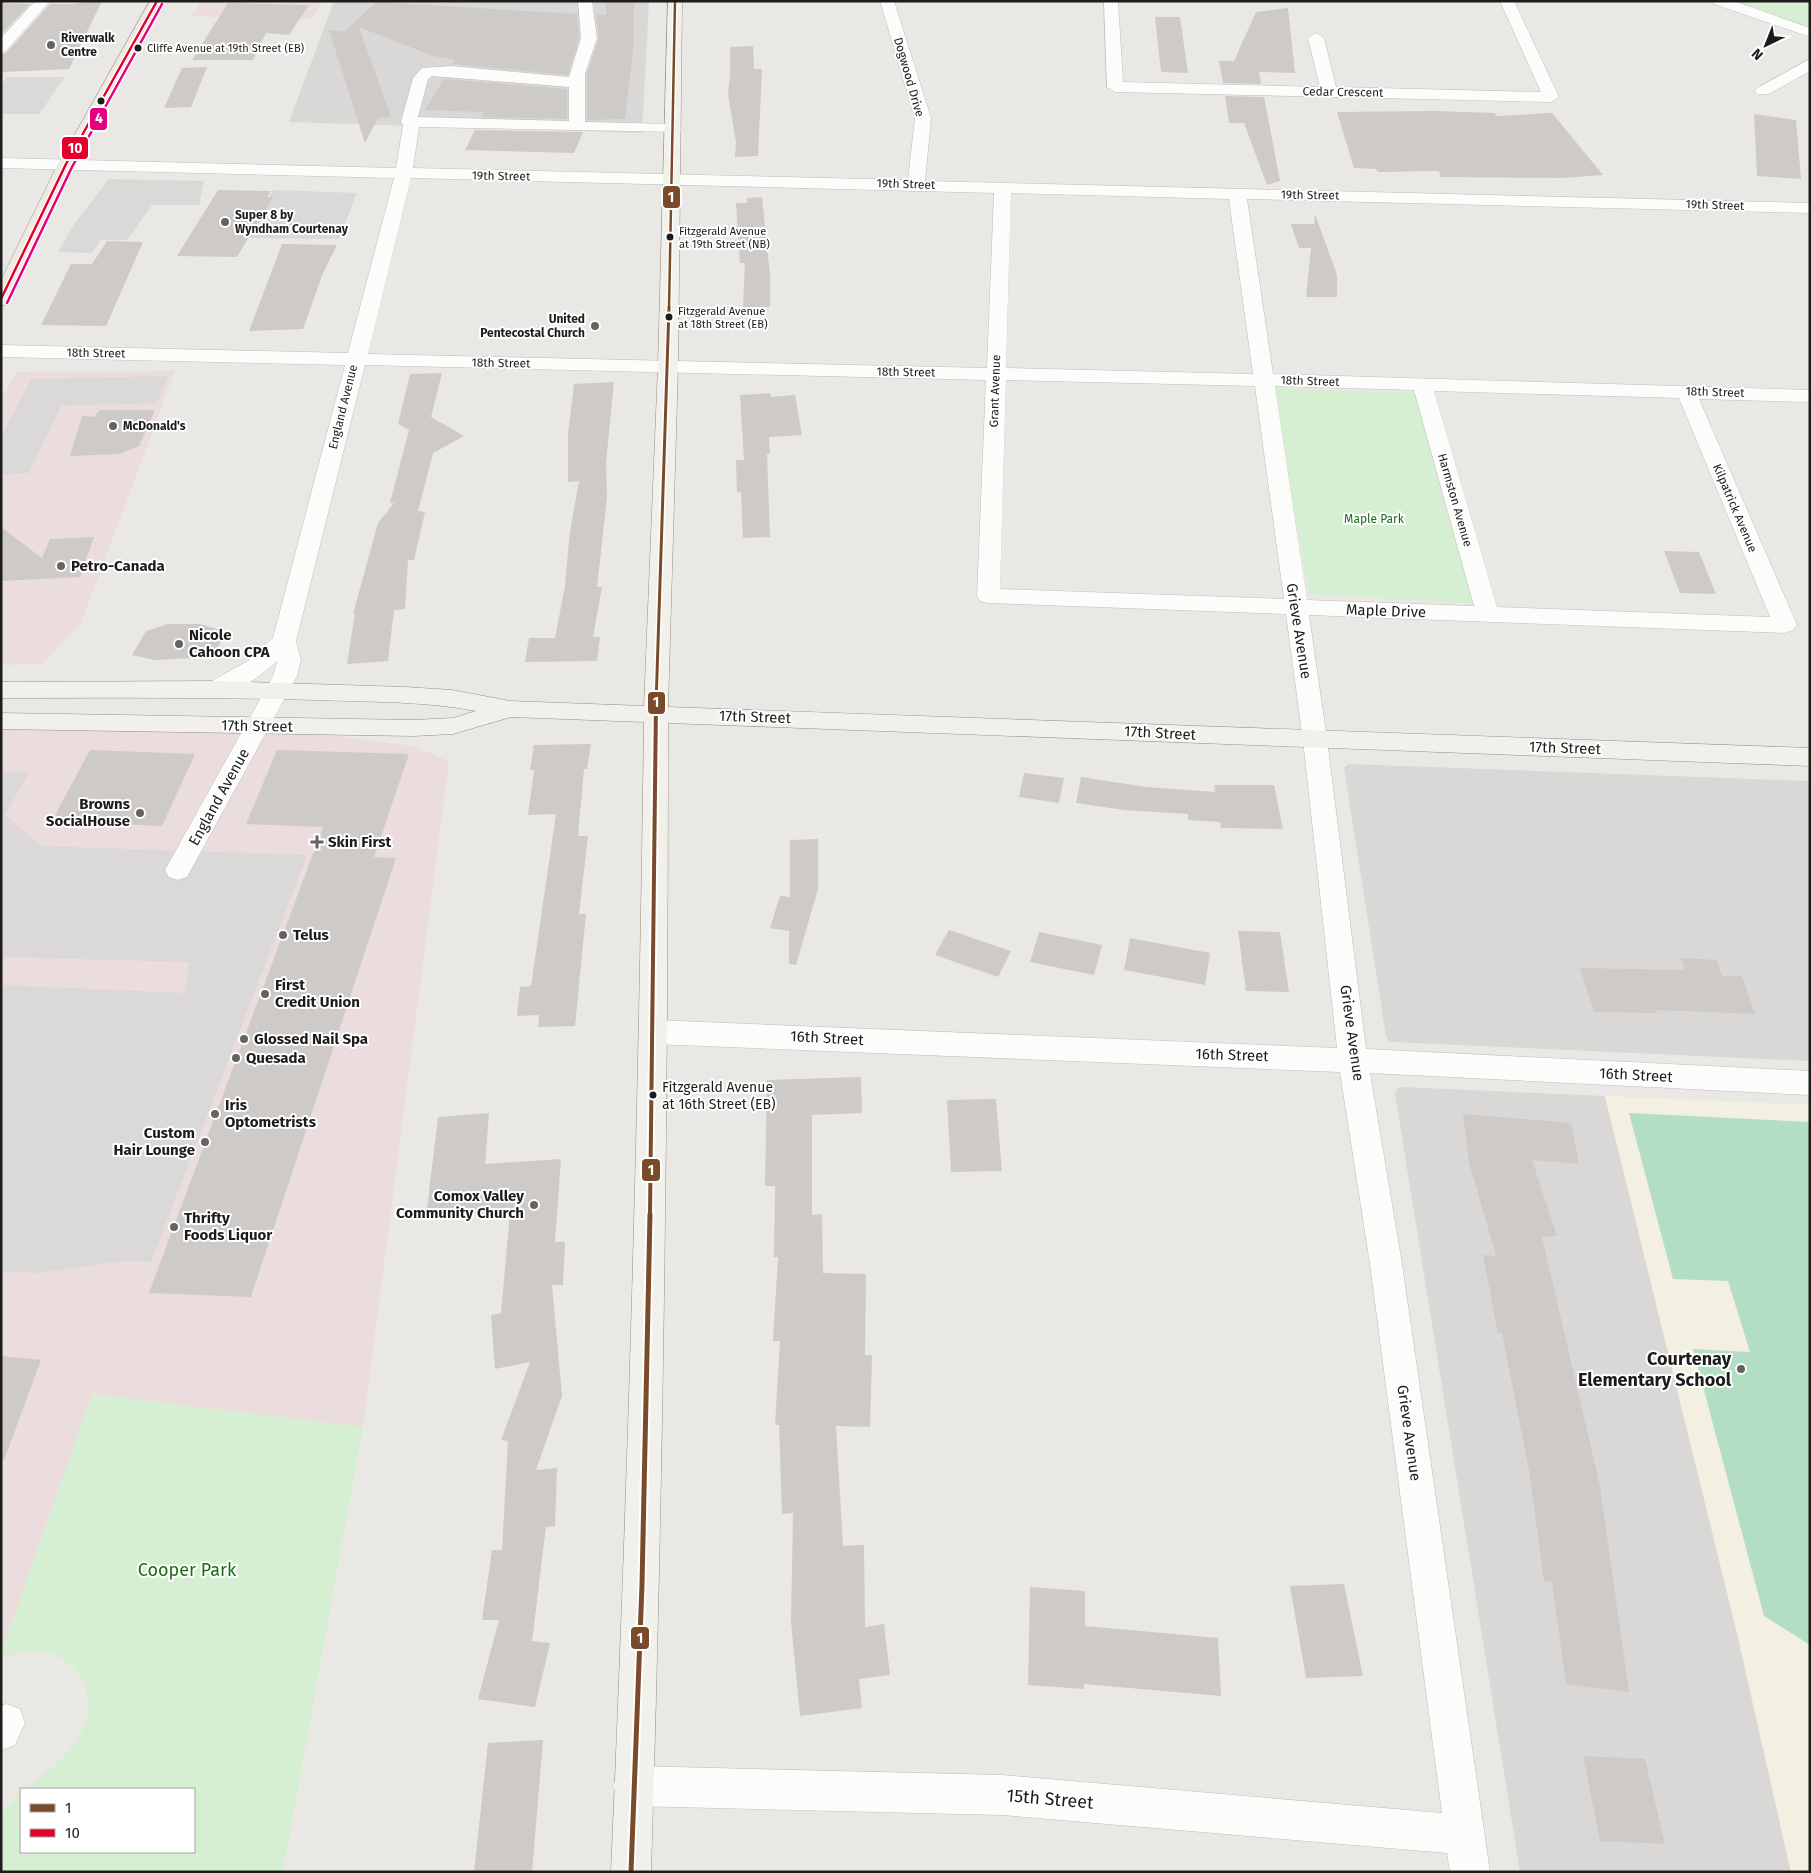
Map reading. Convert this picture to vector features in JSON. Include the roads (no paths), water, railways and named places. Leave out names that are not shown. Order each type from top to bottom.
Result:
[{"type":"main road","points":[[1,300],[66,164],[157,1]]},
{"type":"street","points":[[1,48],[43,1]]},
{"type":"street","points":[[577,126],[577,74],[589,38],[585,1]]},
{"type":"street","points":[[631,1872],[642,1585],[654,1032],[656,714],[668,366],[675,1]]},
{"type":"street","name":"Dogwood Drive","points":[[887,1],[923,118],[916,184]]},
{"type":"street","name":"Cedar Crescent","points":[[1110,1],[1116,87],[1551,97],[1507,1]]},
{"type":"street","points":[[1720,1],[1810,33]]},
{"type":"street","points":[[1316,38],[1329,92]]},
{"type":"street","points":[[1763,91],[1810,64]]},
{"type":"street","name":"England Avenue","points":[[178,870],[278,691],[289,660],[284,642],[355,359],[404,174],[411,123],[409,122],[421,78],[428,72],[452,72],[578,83]]},
{"type":"street","points":[[409,122],[673,129]]},
{"type":"street","name":"19th Street","points":[[1,163],[404,174],[916,184],[1810,208]]},
{"type":"street","name":"Grant Avenue","points":[[988,596],[1003,187]]},
{"type":"street","name":"Grieve Avenue","points":[[1237,193],[1295,607],[1316,740],[1353,1061],[1386,1264],[1467,1854]]},
{"type":"street","name":"18th Street","points":[[1,351],[1263,380],[1810,396]]},
{"type":"street","name":"Harmston Avenue","points":[[1422,385],[1488,615]]},
{"type":"street","name":"Kilpatrick Avenue","points":[[1686,391],[1785,625]]},
{"type":"street","name":"Maple Drive","points":[[988,596],[1785,625]]},
{"type":"street","points":[[217,689],[256,667],[284,642]]},
{"type":"street","name":"17th Street","points":[[1,690],[217,689],[278,691],[452,698],[510,709],[880,721],[1316,740],[1810,757]]},
{"type":"street","name":"17th Street","points":[[1,721],[421,728],[453,726],[510,709]]},
{"type":"street","name":"16th Street","points":[[654,1032],[1353,1061],[1810,1083]]},
{"type":"street","name":"15th Street","points":[[633,1786],[1002,1795],[1467,1854]]},
{"type":"place","name":"Riverwalk Centre","points":[[51,45]]},
{"type":"place","name":"Cliffe Avenue at 19th Street (EB)","points":[[138,48]]},
{"type":"place","name":"Super 8 by Wyndham Courtenay","points":[[225,222]]},
{"type":"place","name":"Fitzgerald Avenue at 19th Street (NB)","points":[[670,237]]},
{"type":"place","name":"Fitzgerald Avenue at 18th Street (EB)","points":[[669,317]]},
{"type":"place","name":"United Pentecostal Church","points":[[595,326]]},
{"type":"place","name":"McDonald's","points":[[113,426]]},
{"type":"place","name":"Petro-Canada","points":[[61,566]]},
{"type":"place","name":"Nicole Cahoon CPA","points":[[179,644]]},
{"type":"place","name":"Browns SocialHouse","points":[[140,813]]},
{"type":"place","name":"Skin First","points":[[317,842]]},
{"type":"place","name":"Telus","points":[[283,935]]},
{"type":"place","name":"First Credit Union","points":[[265,994]]},
{"type":"place","name":"Glossed Nail Spa","points":[[244,1039]]},
{"type":"place","name":"Quesada","points":[[236,1058]]},
{"type":"place","name":"Fitzgerald Avenue at 16th Street (EB)","points":[[653,1095]]},
{"type":"place","name":"Iris Optometrists","points":[[215,1114]]},
{"type":"place","name":"Custom Hair Lounge","points":[[205,1142]]},
{"type":"place","name":"Comox Valley Community Church","points":[[534,1205]]},
{"type":"place","name":"Thrifty Foods Liquor","points":[[174,1227]]},
{"type":"place","name":"Courtenay Elementary School","points":[[1741,1369]]},
{"type":"park label","name":"Maple Park","points":[[1374,519]]},
{"type":"park label","name":"Cooper Park","points":[[187,1570]]}]
